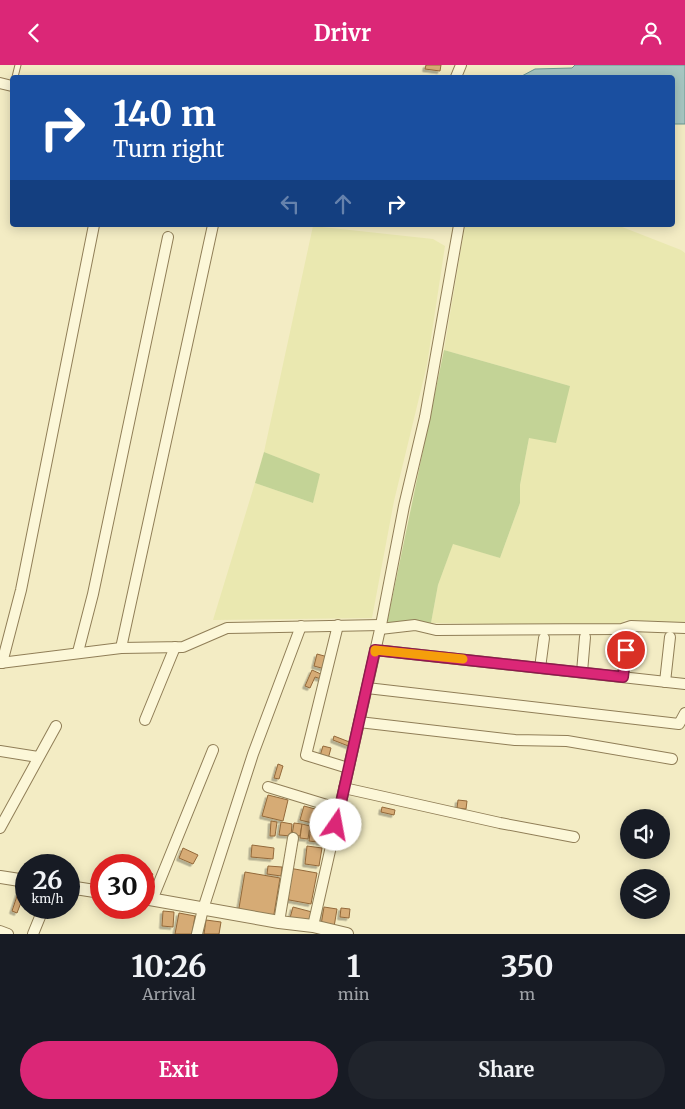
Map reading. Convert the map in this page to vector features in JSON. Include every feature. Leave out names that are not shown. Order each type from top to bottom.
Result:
[{"type":"street","points":[[94,227],[21,590],[1,663],[121,648],[183,647],[227,628],[338,625],[380,627],[415,625],[436,630],[622,629],[631,626],[685,628]]},
{"type":"street","points":[[121,648],[213,227]]},
{"type":"street","points":[[317,929],[348,768],[380,627],[404,505],[426,417],[458,227]]},
{"type":"street","points":[[78,652],[94,586],[168,237]]},
{"type":"street","points":[[338,625],[306,755],[348,768]]},
{"type":"street","points":[[197,934],[203,909],[253,754],[301,626]]},
{"type":"street","points":[[582,672],[585,637]]},
{"type":"street","points":[[623,677],[627,637]]},
{"type":"street","points":[[665,682],[670,637]]},
{"type":"street","points":[[540,668],[544,638]]},
{"type":"street","points":[[145,720],[175,647]]},
{"type":"street","points":[[375,650],[685,684]]},
{"type":"street","points":[[367,688],[679,724],[685,713]]},
{"type":"street","points":[[359,722],[515,740],[567,741],[672,759]]},
{"type":"street","points":[[0,829],[56,726]]},
{"type":"street","points":[[155,883],[213,750]]},
{"type":"street","points":[[0,751],[38,757]]},
{"type":"street","points":[[268,787],[340,809]]},
{"type":"street","points":[[344,788],[500,823],[574,837]]},
{"type":"street","points":[[279,922],[293,838]]},
{"type":"street","points":[[0,877],[15,879]]},
{"type":"street","points":[[155,900],[347,934]]},
{"type":"street","points":[[33,934],[39,919]]},
{"type":"street","points":[[0,931],[8,934]]},
{"type":"shaded area","points":[[313,227],[433,239],[445,246],[427,365],[394,501],[372,618],[213,620],[255,483],[313,503],[319,474],[264,452]]},
{"type":"shaded area","points":[[465,227],[622,227],[685,253],[685,622],[673,624],[625,620],[620,626],[431,623],[438,585],[453,543],[500,558],[520,503],[520,485],[529,438],[570,386],[444,350]]},
{"type":"green space","points":[[444,350],[570,386],[556,443],[529,438],[520,485],[520,503],[500,558],[453,544],[438,585],[431,623],[411,621],[387,623]]},
{"type":"green space","points":[[264,452],[320,474],[313,503],[255,483]]},
{"type":"water","points":[[575,65],[685,65],[685,124],[675,124],[675,75],[524,75],[535,69],[572,68]]},
{"type":"building","points":[[426,65],[441,65],[440,71],[425,69]]},
{"type":"building","points":[[317,654],[328,657],[325,669],[314,666]]},
{"type":"building","points":[[312,670],[323,675],[321,679],[315,677],[310,688],[305,686]]},
{"type":"building","points":[[334,736],[352,743],[351,747],[333,740]]},
{"type":"building","points":[[323,746],[331,748],[328,759],[320,756]]},
{"type":"building","points":[[278,764],[283,766],[279,779],[274,778]]},
{"type":"building","points":[[268,795],[288,800],[283,821],[262,816]]},
{"type":"building","points":[[458,800],[467,801],[466,809],[457,808]]},
{"type":"building","points":[[304,806],[319,810],[316,824],[300,820]]},
{"type":"building","points":[[382,807],[395,810],[394,815],[381,812]]},
{"type":"building","points":[[271,821],[277,822],[275,836],[270,836]]},
{"type":"building","points":[[281,822],[292,824],[291,836],[279,835]]},
{"type":"building","points":[[294,823],[302,824],[300,836],[292,835]]},
{"type":"building","points":[[302,824],[310,826],[308,839],[300,838]]},
{"type":"building","points":[[311,826],[319,827],[317,842],[309,841]]},
{"type":"building","points":[[321,827],[330,829],[328,843],[318,842]]},
{"type":"building","points":[[252,845],[274,848],[273,859],[251,857]]},
{"type":"building","points":[[307,846],[322,848],[319,866],[305,864]]},
{"type":"building","points":[[183,848],[198,855],[193,864],[179,858]]},
{"type":"building","points":[[268,866],[282,867],[281,876],[267,874]]},
{"type":"building","points":[[289,868],[317,873],[311,904],[284,899]]},
{"type":"building","points":[[245,872],[280,878],[273,920],[238,914]]},
{"type":"building","points":[[293,907],[312,912],[310,922],[290,918]]},
{"type":"building","points":[[324,907],[337,909],[334,927],[321,925]]},
{"type":"building","points":[[341,908],[350,909],[349,918],[340,917]]},
{"type":"building","points":[[163,911],[174,912],[173,927],[162,926]]},
{"type":"building","points":[[179,913],[195,916],[192,934],[175,934]]},
{"type":"building","points":[[206,920],[221,922],[219,934],[204,934]]},
{"type":"slow traffic","points":[[375,652],[375,650],[463,659]]},
{"type":"route","points":[[336,825],[375,650],[623,677],[626,650]]}]
